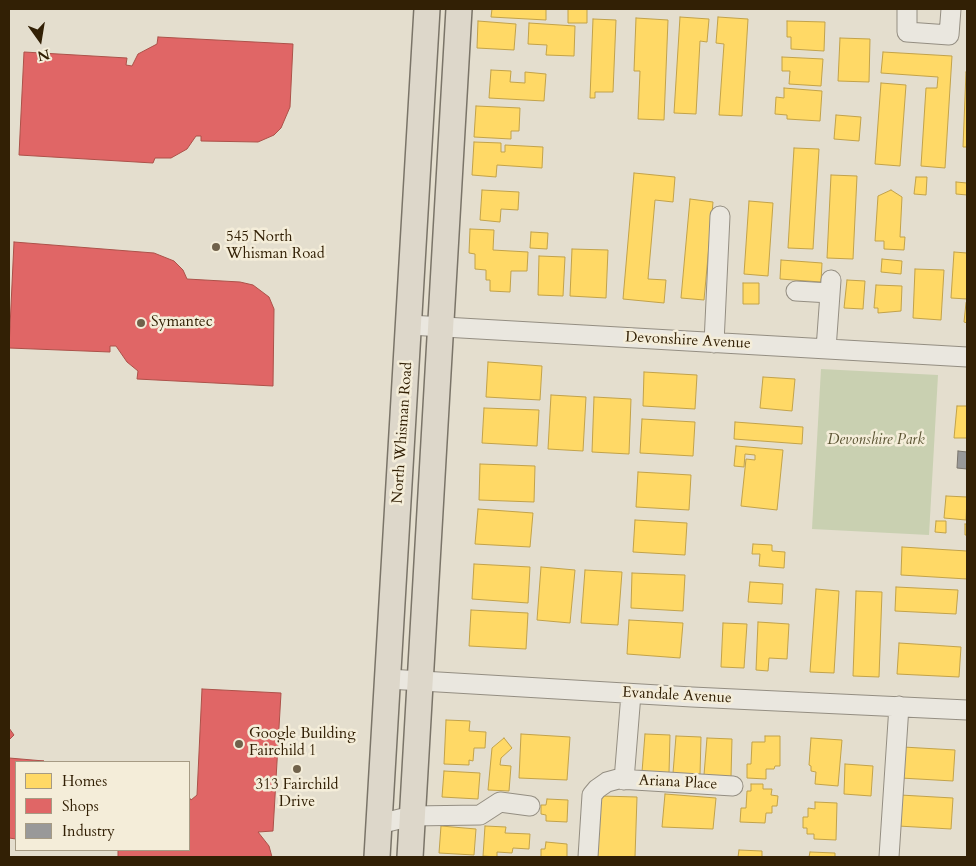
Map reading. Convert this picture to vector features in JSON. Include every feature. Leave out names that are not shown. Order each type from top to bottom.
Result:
[{"type":"main road","name":"North Whisman Road","points":[[377,857],[427,9]]},
{"type":"main road","name":"North Whisman Road","points":[[410,857],[459,9]]},
{"type":"main road","points":[[396,549],[427,551]]},
{"type":"street","points":[[907,9],[907,32],[949,35],[952,9]]},
{"type":"street","points":[[714,343],[720,216]]},
{"type":"street","points":[[796,291],[831,286],[826,349]]},
{"type":"street","name":"Devonshire Avenue","points":[[409,325],[967,357]]},
{"type":"street","name":"Evandale Avenue","points":[[388,679],[631,694],[967,710]]},
{"type":"street","name":"Ariana Place","points":[[624,780],[631,694]]},
{"type":"street","points":[[890,857],[898,706]]},
{"type":"street","name":"Ariana Place","points":[[588,857],[592,796],[597,789],[607,782],[624,780],[733,786]]},
{"type":"street","points":[[379,824],[412,816],[480,815],[500,802],[530,806]]},
{"type":"green space","name":"Devonshire Park","points":[[821,369],[938,375],[929,535],[812,529]]},
{"type":"building: Homes","points":[[492,9],[546,9],[546,20],[491,17]]},
{"type":"building: Homes","points":[[568,9],[587,9],[587,23],[568,23]]},
{"type":"building: Homes","points":[[680,17],[709,19],[707,42],[700,41],[696,114],[674,113]]},
{"type":"building: Homes","points":[[718,17],[748,19],[742,116],[719,115],[724,44],[716,43]]},
{"type":"building: Homes","points":[[636,18],[668,20],[664,120],[638,119],[640,71],[634,71]]},
{"type":"building: Homes","points":[[593,19],[616,20],[613,92],[595,92],[595,98],[590,98]]},
{"type":"building: Homes","points":[[478,21],[516,24],[514,50],[477,48]]},
{"type":"building: Homes","points":[[787,21],[825,22],[824,51],[791,49],[791,37],[787,37]]},
{"type":"building: Homes","points":[[529,23],[575,26],[574,56],[546,55],[547,45],[528,44]]},
{"type":"building: Homes","points":[[840,38],[870,39],[869,82],[838,81]]},
{"type":"building: Homes","points":[[883,52],[952,56],[945,168],[921,166],[926,88],[937,88],[938,77],[881,73]]},
{"type":"building: Homes","points":[[782,57],[823,59],[821,86],[789,84],[790,71],[782,71]]},
{"type":"building: Homes","points":[[491,70],[511,71],[510,82],[525,83],[525,72],[546,74],[544,101],[489,98]]},
{"type":"building: Homes","points":[[966,72],[967,147],[963,147]]},
{"type":"building: Homes","points":[[881,83],[906,85],[900,166],[875,164]]},
{"type":"building: Homes","points":[[784,88],[822,91],[820,121],[787,119],[787,115],[775,114],[776,97],[784,98]]},
{"type":"building: Homes","points":[[476,106],[520,108],[519,131],[511,131],[511,139],[474,137]]},
{"type":"building: Homes","points":[[836,115],[861,117],[859,141],[834,139]]},
{"type":"building: Homes","points":[[474,142],[501,143],[501,152],[505,152],[505,145],[543,147],[542,168],[497,165],[496,177],[472,175]]},
{"type":"building: Homes","points":[[794,148],[819,149],[813,249],[788,248]]},
{"type":"building: Homes","points":[[634,173],[675,177],[673,202],[655,200],[648,279],[666,280],[664,303],[623,299]]},
{"type":"building: Homes","points":[[831,175],[857,176],[853,259],[827,258]]},
{"type":"building: Homes","points":[[916,177],[927,177],[926,195],[914,194]]},
{"type":"building: Homes","points":[[956,182],[967,183],[967,195],[956,194]]},
{"type":"building: Homes","points":[[482,190],[519,192],[518,210],[501,209],[500,222],[480,220]]},
{"type":"building: Homes","points":[[891,190],[902,197],[900,237],[905,237],[904,250],[884,249],[884,241],[875,241],[878,196]]},
{"type":"building: Homes","points":[[690,199],[713,202],[704,300],[681,298]]},
{"type":"building: Homes","points":[[749,201],[773,203],[768,276],[744,274]]},
{"type":"building: Homes","points":[[470,229],[494,230],[493,250],[528,252],[527,271],[511,271],[510,292],[490,291],[490,280],[486,280],[486,270],[475,269],[475,254],[469,253]]},
{"type":"building: Homes","points":[[531,232],[548,233],[547,249],[530,248]]},
{"type":"building: Homes","points":[[572,249],[608,250],[606,298],[570,296]]},
{"type":"building: Homes","points":[[954,252],[967,253],[967,299],[951,298]]},
{"type":"building: Homes","points":[[539,256],[565,257],[563,296],[538,295]]},
{"type":"building: Homes","points":[[882,259],[902,261],[901,274],[881,272]]},
{"type":"building: Homes","points":[[781,260],[822,263],[821,282],[780,279]]},
{"type":"building: Homes","points":[[915,269],[944,270],[941,320],[913,318]]},
{"type":"building: Homes","points":[[847,280],[865,281],[863,309],[844,308]]},
{"type":"building: Homes","points":[[743,283],[759,283],[759,304],[743,304]]},
{"type":"building: Homes","points":[[876,285],[902,286],[901,311],[878,313],[878,308],[874,308]]},
{"type":"building: Homes","points":[[967,304],[967,323],[964,322]]},
{"type":"building: Homes","points":[[488,362],[542,366],[540,400],[486,397]]},
{"type":"building: Homes","points":[[644,372],[697,375],[695,409],[643,406]]},
{"type":"building: Homes","points":[[763,377],[795,379],[792,411],[760,408]]},
{"type":"building: Homes","points":[[551,395],[586,397],[583,451],[548,449]]},
{"type":"building: Homes","points":[[594,397],[631,399],[629,454],[592,452]]},
{"type":"building: Homes","points":[[957,406],[967,406],[967,438],[954,438]]},
{"type":"building: Homes","points":[[484,408],[539,410],[537,446],[482,443]]},
{"type":"building: Homes","points":[[642,419],[695,422],[693,456],[640,453]]},
{"type":"building: Homes","points":[[735,422],[803,427],[802,444],[734,439]]},
{"type":"building: Homes","points":[[736,446],[783,450],[777,510],[741,506],[746,459],[755,460],[755,455],[745,454],[744,467],[734,466]]},
{"type":"building: Homes","points":[[480,464],[535,466],[534,502],[479,500]]},
{"type":"building: Homes","points":[[638,472],[691,475],[689,510],[636,507]]},
{"type":"building: Homes","points":[[946,496],[967,497],[966,520],[944,518]]},
{"type":"building: Homes","points":[[478,509],[533,513],[530,547],[475,544]]},
{"type":"building: Homes","points":[[635,520],[687,523],[685,555],[633,552]]},
{"type":"building: Homes","points":[[936,521],[946,521],[946,533],[935,532]]},
{"type":"building: Homes","points":[[965,524],[967,524],[967,535],[965,535]]},
{"type":"building: Homes","points":[[753,544],[772,545],[772,551],[785,552],[784,568],[759,566],[760,554],[752,554]]},
{"type":"building: Homes","points":[[902,547],[967,551],[967,579],[901,575]]},
{"type":"building: Homes","points":[[474,564],[530,567],[528,603],[472,599]]},
{"type":"building: Homes","points":[[541,567],[575,570],[570,623],[537,620]]},
{"type":"building: Homes","points":[[585,570],[622,572],[618,625],[581,623]]},
{"type":"building: Homes","points":[[632,573],[685,575],[683,611],[631,608]]},
{"type":"building: Homes","points":[[750,582],[783,584],[782,604],[748,602]]},
{"type":"building: Homes","points":[[896,587],[958,590],[956,614],[895,611]]},
{"type":"building: Homes","points":[[816,589],[839,591],[834,673],[810,672]]},
{"type":"building: Homes","points":[[856,591],[882,592],[879,677],[853,676]]},
{"type":"building: Homes","points":[[471,610],[528,613],[526,649],[469,646]]},
{"type":"building: Homes","points":[[629,620],[683,623],[680,658],[627,654]]},
{"type":"building: Homes","points":[[758,622],[789,624],[787,659],[769,658],[768,671],[756,670]]},
{"type":"building: Homes","points":[[723,623],[747,624],[744,668],[721,667]]},
{"type":"building: Homes","points":[[899,643],[961,647],[959,677],[897,674]]},
{"type":"building: Homes","points":[[446,720],[470,721],[469,731],[486,732],[485,748],[474,748],[473,761],[469,760],[469,765],[444,764]]},
{"type":"building: Homes","points":[[521,734],[570,737],[567,780],[519,778]]},
{"type":"building: Homes","points":[[645,734],[670,735],[669,773],[642,772]]},
{"type":"building: Homes","points":[[676,736],[701,737],[700,775],[673,773]]},
{"type":"building: Homes","points":[[765,736],[780,736],[780,766],[775,766],[774,769],[766,769],[766,779],[747,778],[747,764],[751,764],[752,742],[765,742]]},
{"type":"building: Homes","points":[[504,738],[512,748],[501,758],[500,765],[511,766],[509,791],[488,790],[492,748]]},
{"type":"building: Homes","points":[[707,738],[732,739],[731,777],[704,775]]},
{"type":"building: Homes","points":[[811,738],[842,740],[838,786],[815,784],[816,772],[811,771],[811,766],[809,765]]},
{"type":"building: Homes","points":[[903,747],[955,750],[953,781],[901,778]]},
{"type":"building: Homes","points":[[845,764],[873,766],[871,796],[844,794]]},
{"type":"building: Homes","points":[[444,771],[480,773],[478,799],[442,797]]},
{"type":"building: Homes","points":[[751,784],[763,784],[763,789],[772,789],[771,795],[778,796],[777,806],[772,806],[772,813],[766,813],[765,823],[740,822],[741,808],[746,808],[747,791],[751,791]]},
{"type":"building: Homes","points":[[665,794],[716,798],[713,829],[662,827]]},
{"type":"building: Homes","points":[[900,795],[953,798],[951,829],[898,826]]},
{"type":"building: Homes","points":[[601,796],[637,797],[635,857],[596,857]]},
{"type":"building: Homes","points":[[547,799],[568,800],[567,822],[546,821],[546,815],[541,814],[541,805],[546,805]]},
{"type":"building: Homes","points":[[815,802],[837,803],[836,840],[814,839],[814,834],[807,834],[807,828],[803,828],[803,817],[808,817],[808,808],[815,809]]},
{"type":"building: Homes","points":[[441,826],[476,829],[474,855],[439,853]]},
{"type":"building: Homes","points":[[485,826],[506,827],[505,833],[530,834],[529,849],[513,848],[512,853],[497,852],[497,857],[483,856]]},
{"type":"building: Homes","points":[[546,842],[567,844],[567,857],[541,857],[541,849],[545,849]]},
{"type":"building: Homes","points":[[739,850],[762,851],[762,857],[738,857]]},
{"type":"building: Homes","points":[[810,852],[835,853],[835,857],[809,857]]},
{"type":"building: Shops","points":[[158,37],[293,44],[290,107],[281,128],[274,135],[258,142],[201,141],[201,136],[196,136],[187,149],[171,158],[155,158],[153,163],[19,155],[24,52],[127,58],[126,65],[132,66],[138,54],[157,44]]},
{"type":"building: Shops","name":"Symantec","points":[[14,242],[154,253],[174,261],[183,270],[187,279],[240,282],[253,285],[269,297],[274,309],[273,386],[137,379],[138,371],[127,362],[116,346],[110,346],[110,352],[9,348]]},
{"type":"building: Shops","name":"Google Building Fairchild 1","points":[[202,689],[281,693],[273,831],[258,832],[269,846],[272,857],[118,857],[118,851],[190,851],[190,798],[191,800],[197,795]]},
{"type":"building: Shops","points":[[9,728],[14,735],[9,740]]},
{"type":"building: Shops","points":[[9,758],[44,761],[15,761],[15,839],[9,838]]},
{"type":"building: Industry","points":[[958,451],[967,452],[967,469],[957,468]]},
{"type":"place","name":"545 North Whisman Road","points":[[216,247]]},
{"type":"place","name":"Symantec","points":[[141,323]]},
{"type":"place","name":"Google Building Fairchild 1","points":[[239,744]]},
{"type":"place","name":"313 Fairchild Drive","points":[[297,769]]}]
